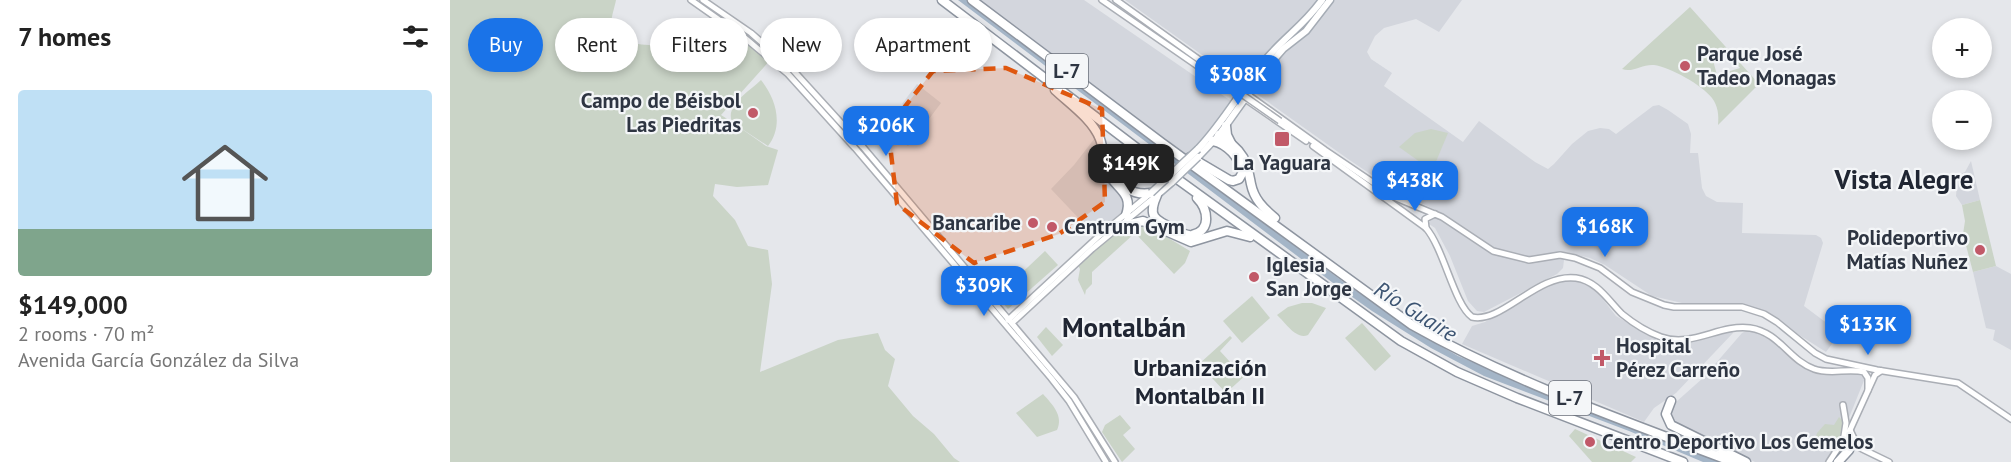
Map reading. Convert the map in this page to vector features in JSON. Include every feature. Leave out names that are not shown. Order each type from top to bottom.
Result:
[{"type":"highway","name":"L-7","points":[[942,0],[1180,180],[1401,341],[1457,372],[1517,398],[1683,462]]},
{"type":"highway","name":"L-7","points":[[972,0],[1162,143],[1412,325],[1456,350],[1560,394],[1733,462]]},
{"type":"highway","points":[[1029,65],[1096,132],[1102,144],[1107,172],[1128,198],[1126,215]]},
{"type":"highway","points":[[1226,126],[1231,143],[1246,164],[1251,187],[1259,203],[1316,253]]},
{"type":"highway","points":[[1162,143],[1233,182],[1239,179],[1243,172],[1237,158],[1215,136]]},
{"type":"highway","points":[[1215,136],[1231,143]]},
{"type":"highway","points":[[1180,180],[1202,202],[1206,214],[1205,225],[1199,232],[1188,235],[1154,218],[1152,208],[1154,194],[1138,195],[1130,191],[1116,174],[1113,164],[1120,153],[1134,152],[1202,202],[1250,237],[1310,276]]},
{"type":"highway","points":[[1121,226],[1143,221],[1191,242],[1227,231],[1250,237]]},
{"type":"highway","points":[[1671,401],[1666,414],[1671,425],[1746,462]]},
{"type":"highway","points":[[1838,462],[1845,448]]},
{"type":"main road","points":[[691,0],[751,43],[788,74],[1074,397],[1115,462]]},
{"type":"main road","points":[[704,0],[751,33],[792,69],[892,181],[1009,323],[1069,401],[1106,462]]},
{"type":"main road","points":[[1102,0],[1396,198],[1435,214],[1499,253],[1528,260],[1560,255],[1575,258],[1600,268],[1632,292],[1664,305],[1742,307],[1752,310],[1777,322],[1815,353],[1826,359],[1958,383],[2011,418]]},
{"type":"main road","points":[[1116,0],[1184,54],[1305,138],[1426,228],[1436,243],[1464,308],[1472,316],[1484,318],[1546,283],[1567,278],[1578,279],[1589,282],[1628,319],[1659,337],[1683,341],[1750,328],[1774,338],[1812,369],[1864,372],[1868,378],[1868,390]]},
{"type":"main road","points":[[1009,323],[1121,226],[1226,126],[1266,59],[1300,28],[1322,0]]},
{"type":"main road","points":[[1215,136],[1269,65],[1283,49],[1306,31],[1330,0]]},
{"type":"main road","points":[[1009,323],[1099,236],[1154,194]]},
{"type":"main road","points":[[1412,217],[1418,217],[1421,214],[1417,206]]},
{"type":"main road","points":[[1426,228],[1425,219],[1435,214]]},
{"type":"main road","points":[[1830,462],[1845,448],[1850,430],[1868,390],[1876,374],[1883,370]]},
{"type":"main road","points":[[1830,462],[1845,448],[1846,423],[1843,405]]},
{"type":"main road","points":[[1850,430],[1855,443],[1863,450],[1889,462]]},
{"type":"main road","points":[[1845,448],[1863,450]]},
{"type":"highlighted area","points":[[1006,68],[1102,109],[1105,202],[1059,234],[974,263],[897,204],[888,128],[933,71]]},
{"type":"shaded area","points":[[450,0],[616,0],[612,18],[555,18],[555,72],[638,72],[638,44],[650,45],[650,72],[748,72],[748,45],[760,52],[760,71],[721,115],[732,122],[732,110],[735,104],[761,80],[771,95],[776,112],[776,130],[773,138],[768,146],[736,125],[766,146],[778,150],[768,185],[737,187],[715,184],[713,196],[735,220],[748,246],[768,250],[772,284],[760,372],[838,340],[878,333],[885,350],[895,359],[888,386],[913,416],[934,434],[960,462],[450,462]]},
{"type":"shaded area","points":[[978,0],[1084,0],[1234,103],[1192,156],[1186,155],[1163,141]]},
{"type":"shaded area","points":[[1125,0],[1462,0],[1439,32],[1416,19],[1384,28],[1375,36],[1367,52],[1371,59],[1392,73],[1384,86],[1463,142],[1479,121],[1548,169],[1588,131],[1600,128],[1609,129],[1616,134],[1653,106],[1659,105],[1688,124],[1691,134],[1690,153],[1698,153],[1702,188],[1706,196],[1717,202],[1743,203],[1742,233],[1816,235],[1821,238],[1823,243],[1804,306],[1840,333],[1826,352],[1763,312],[1719,306],[1718,303],[1682,303],[1652,296],[1605,265],[1590,258],[1565,252],[1563,268],[1557,274],[1484,312],[1477,311],[1468,301],[1450,256],[1435,228],[1429,224],[1431,218],[1439,216],[1440,212],[1397,192]]},
{"type":"shaded area","name":"Parque José Tadeo Monagas","points":[[1690,7],[1759,84],[1718,125],[1718,111],[1712,98],[1685,77],[1654,65],[1630,70],[1622,69]],"holes":[[[1725,50],[1740,68],[1717,75],[1711,53]]]},
{"type":"shaded area","points":[[917,84],[941,103],[926,123],[902,104]]},
{"type":"shaded area","points":[[900,109],[923,128],[908,146],[885,127]]},
{"type":"shaded area","points":[[1431,129],[1448,133],[1435,164],[1427,167],[1399,147],[1415,133]]},
{"type":"shaded area","points":[[1098,134],[1105,167],[1127,197],[1123,211],[1105,227],[1098,228],[1086,226],[1051,189],[1074,165]]},
{"type":"shaded area","points":[[1971,161],[1980,200],[1962,205],[1956,196],[1958,175],[1965,172]]},
{"type":"shaded area","name":"Polideportivo Matías Nuñez","points":[[1980,200],[1996,266],[1973,272],[1963,234],[1965,221],[1962,205]]},
{"type":"shaded area","points":[[1142,224],[1190,251],[1185,263],[1174,274],[1135,233],[1092,272],[1092,284],[1086,290],[1085,295],[1078,280],[1080,269],[1077,263],[1121,226]]},
{"type":"shaded area","points":[[1045,251],[1058,265],[1008,309],[997,296]]},
{"type":"shaded area","points":[[1996,266],[2011,274],[2011,350],[1993,340],[1995,330],[1986,328],[1973,272]]},
{"type":"shaded area","name":"Hospital Pérez Carreño","points":[[1576,281],[1592,288],[1616,316],[1658,340],[1677,343],[1732,331],[1733,333],[1676,393],[1654,408],[1644,422],[1462,344],[1472,326],[1485,322],[1542,287]]},
{"type":"shaded area","points":[[1252,296],[1270,318],[1242,343],[1223,321]]},
{"type":"shaded area","points":[[1312,303],[1326,308],[1308,335],[1304,336],[1291,330],[1277,315],[1288,307]]},
{"type":"shaded area","points":[[1362,323],[1391,356],[1375,371],[1345,338]]},
{"type":"shaded area","points":[[1046,327],[1063,345],[1052,356],[1037,337]]},
{"type":"shaded area","points":[[1748,330],[1767,336],[1811,370],[1862,373],[1865,378],[1838,445],[1825,462],[1755,462],[1675,423],[1670,417],[1676,402],[1703,378],[1742,333]]},
{"type":"shaded area","points":[[1230,336],[1232,338],[1220,351],[1242,375],[1256,362],[1258,364],[1226,393],[1199,364]]},
{"type":"shaded area","points":[[1043,394],[1056,410],[1059,425],[1057,430],[1037,437],[1016,413]]},
{"type":"shaded area","points":[[1120,415],[1131,428],[1123,435],[1135,449],[1122,462],[1102,432],[1105,425]]},
{"type":"shaded area","points":[[1839,417],[1842,420],[1842,437],[1833,452],[1814,445],[1817,433],[1825,424],[1834,425]]},
{"type":"shaded area","name":"Centro Deportivo Los Gemelos","points":[[1575,429],[1636,457],[1631,462],[1592,462],[1569,436]]},
{"type":"water","points":[[958,0],[970,0],[1246,210],[1349,286],[1415,331],[1458,356],[1721,462],[1703,462],[1629,431],[1484,376],[1431,348],[1341,289],[992,26],[992,18],[982,18]]},
{"type":"place","name":"Parque José Tadeo Monagas","points":[[1685,66]]},
{"type":"place","name":"Campo de Béisbol Las Piedritas","points":[[753,113]]},
{"type":"place","name":"La Yaguara","points":[[1282,139]]},
{"type":"place","name":"Bancaribe","points":[[1033,223]]},
{"type":"place","name":"Centrum Gym","points":[[1052,227]]},
{"type":"place","name":"Polideportivo Matías Nuñez","points":[[1980,250]]},
{"type":"place","name":"Iglesia San Jorge","points":[[1254,277]]},
{"type":"place","name":"Hospital Pérez Carreño","points":[[1602,358]]},
{"type":"place","name":"Centro Deportivo Los Gemelos","points":[[1590,442]]},
{"type":"district","name":"Vista Alegre","points":[[1904,180]]},
{"type":"district","name":"Montalbán","points":[[1124,328]]},
{"type":"district","name":"Urbanización Montalbán II","points":[[1200,382]]},
{"type":"water label","name":"Río Guaire","points":[[1416,311]]}]
